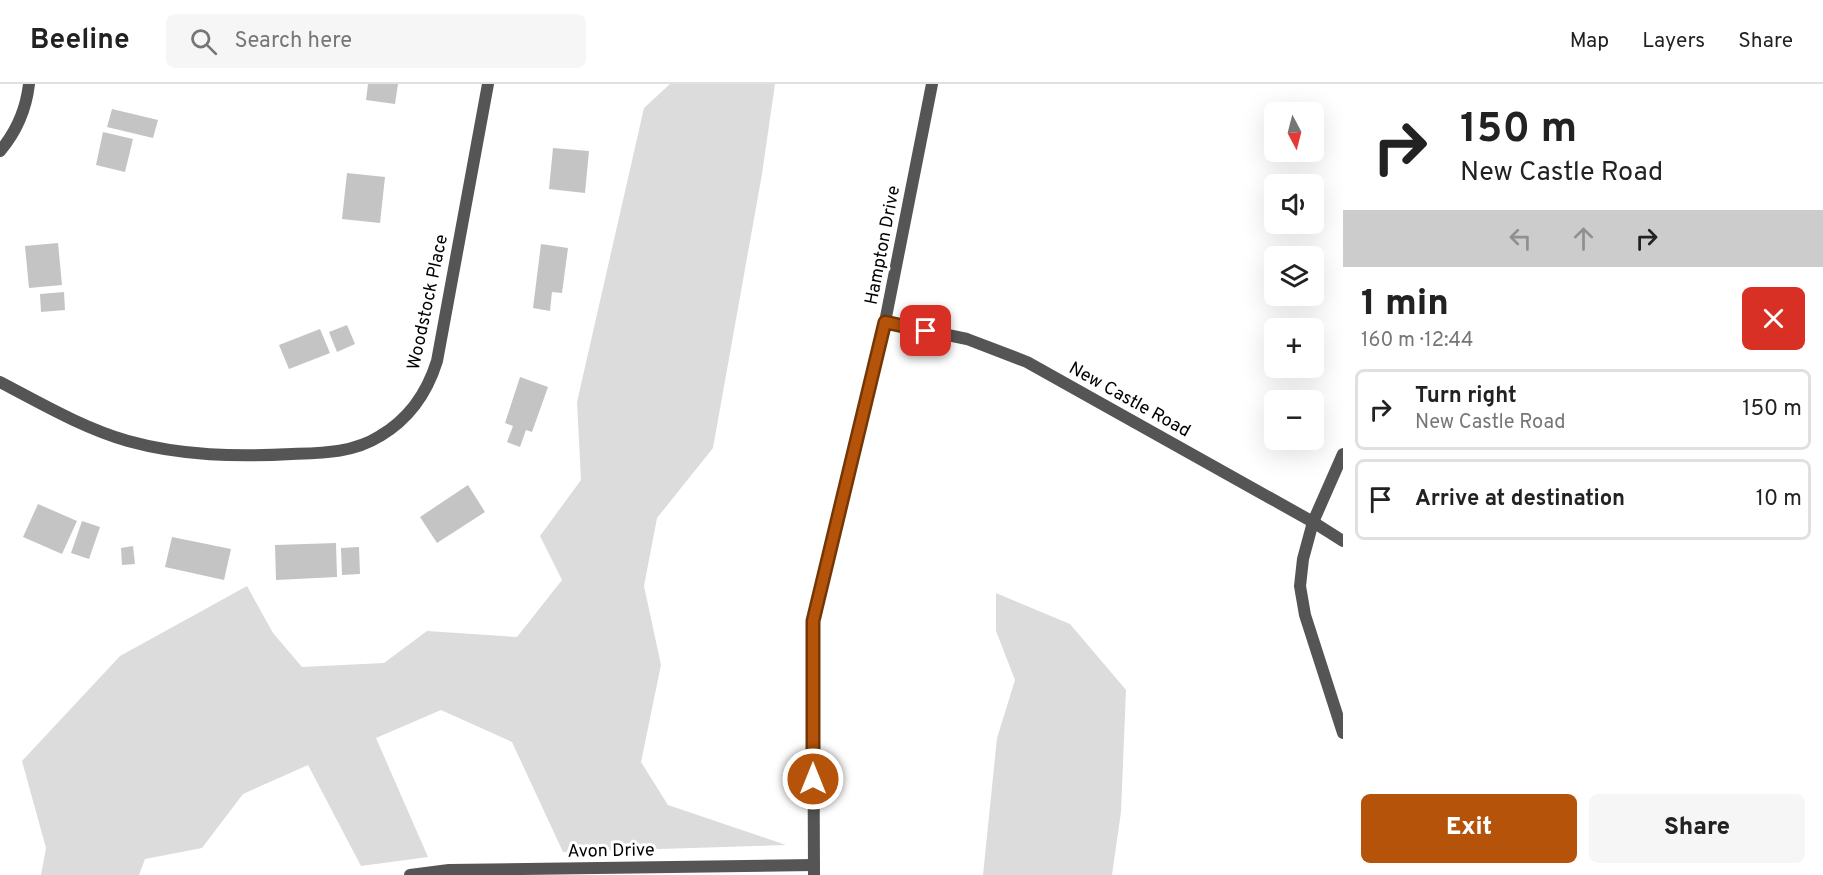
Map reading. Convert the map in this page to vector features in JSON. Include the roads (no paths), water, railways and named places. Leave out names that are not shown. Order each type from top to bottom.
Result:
[{"type":"street","points":[[0,151],[18,126],[27,101],[29,84]]},
{"type":"street","name":"Woodstock Place","points":[[0,382],[79,424],[128,441],[180,452],[240,457],[336,452],[379,438],[397,425],[420,399],[437,362],[488,84]]},
{"type":"street","name":"Hampton Drive","points":[[814,870],[813,621],[885,322],[932,84]]},
{"type":"street","name":"New Castle Road","points":[[885,322],[967,339],[1027,362],[1343,541]]},
{"type":"street","points":[[1343,454],[1313,522],[1303,559],[1300,586],[1305,615],[1343,733]]},
{"type":"street","name":"Avon Drive","points":[[410,875],[449,870],[814,870]]}]
